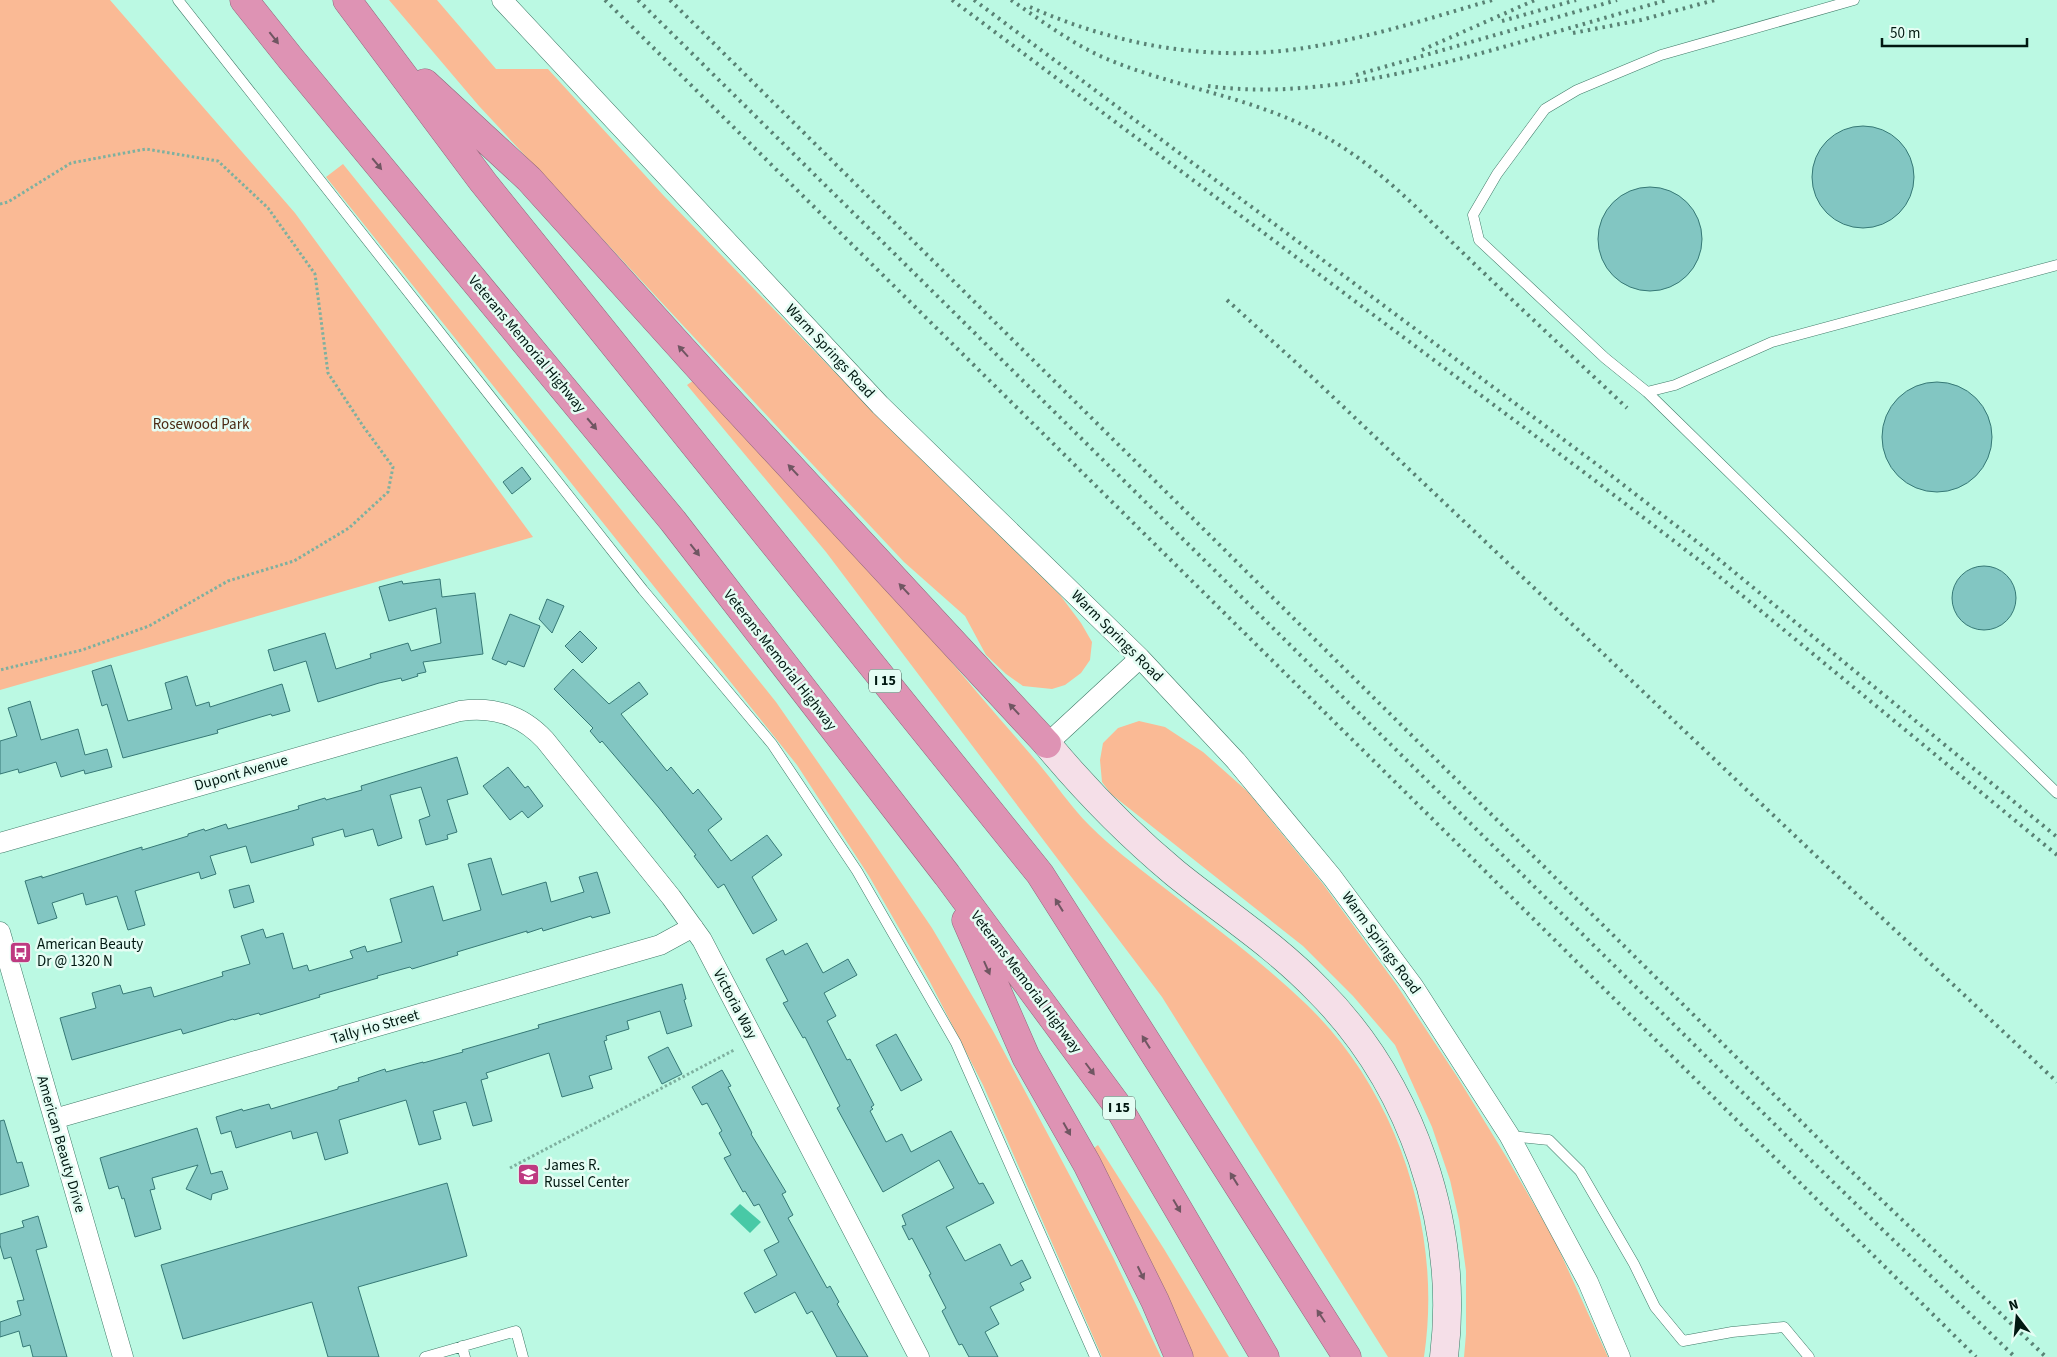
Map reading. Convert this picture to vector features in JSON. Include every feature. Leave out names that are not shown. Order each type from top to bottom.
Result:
[{"type":"highway","name":"Veterans Memorial Highway","points":[[244,0],[291,60],[673,521],[947,875],[1117,1104],[1265,1357]]},
{"type":"highway","name":"I 15","points":[[347,0],[483,182],[1040,874],[1347,1357]]},
{"type":"highway","points":[[376,38],[529,179],[713,383],[1047,744]]},
{"type":"highway","points":[[947,875],[1026,1057],[1087,1164],[1155,1301],[1179,1357]]},
{"type":"main road","points":[[1047,744],[1086,790],[1122,827],[1176,873],[1280,954],[1318,989],[1346,1019],[1370,1053],[1394,1094],[1415,1140],[1428,1176],[1439,1218],[1447,1304],[1444,1357]]},
{"type":"street","name":"Warm Springs Road","points":[[502,0],[880,405],[1140,658],[1236,761],[1332,877],[1414,986],[1508,1135],[1588,1282],[1620,1357]]},
{"type":"street","points":[[1047,744],[1140,658]]},
{"type":"street","name":"Dupont Avenue","points":[[0,843],[449,714],[472,709],[484,709]]},
{"type":"street","name":"Victoria Way","points":[[484,709],[518,718],[537,731],[693,927],[919,1357]]},
{"type":"street","name":"Tally Ho Street","points":[[54,1119],[660,945],[693,927]]},
{"type":"street","name":"American Beauty Drive","points":[[0,932],[123,1357]]},
{"type":"lane","points":[[178,0],[643,590],[772,744],[857,871],[956,1042],[1095,1357]]},
{"type":"lane","points":[[1854,0],[1661,55],[1577,90],[1545,109],[1496,174],[1473,215],[1479,240],[1605,358],[1647,392],[2057,793]]},
{"type":"lane","points":[[1647,392],[1675,385],[1772,342],[2057,265]]},
{"type":"lane","points":[[1508,1135],[1549,1140],[1580,1171],[1634,1264],[1655,1307],[1683,1341],[1732,1332],[1784,1327],[1809,1357]]},
{"type":"lane","points":[[425,1357],[516,1331],[523,1357]]},
{"type":"lane","points":[[462,1346],[465,1357]]},
{"type":"path","points":[[0,204],[8,202],[71,163],[146,148],[218,161],[268,208],[315,274],[328,373],[393,467],[388,492],[349,528],[294,561],[228,581],[149,626],[82,650],[0,670]]},
{"type":"path","points":[[510,1168],[734,1050]]},
{"type":"green space","name":"Rosewood Park","points":[[0,0],[110,0],[295,213],[533,537],[0,690]]},
{"type":"green space","points":[[389,0],[437,0],[496,69],[548,69],[664,196],[885,424],[1060,595],[1081,623],[1092,642],[1090,660],[1081,673],[1065,685],[1052,689],[1023,686],[1006,674],[986,655],[965,616],[904,562],[784,434],[479,106]]},
{"type":"green space","points":[[343,164],[776,702],[870,837],[932,928],[993,1031],[1113,1257],[1161,1357],[1102,1357],[983,1085],[930,982],[869,876],[797,765],[326,177]]},
{"type":"green space","points":[[697,378],[913,617],[1090,826],[1123,856],[1270,972],[1306,1004],[1338,1039],[1366,1079],[1389,1121],[1407,1166],[1419,1213],[1427,1261],[1428,1309],[1424,1357],[1388,1357],[1162,997],[826,552],[687,385]]},
{"type":"green space","points":[[1139,721],[1165,727],[1203,752],[1247,791],[1323,884],[1396,984],[1458,1078],[1507,1158],[1554,1239],[1608,1357],[1464,1357],[1466,1271],[1459,1220],[1450,1180],[1432,1127],[1395,1045],[1353,996],[1303,946],[1111,794],[1102,782],[1100,760],[1103,743],[1118,728]]},
{"type":"green space","points":[[1098,1145],[1229,1357],[1191,1357],[1089,1152]]},
{"type":"shaded area","points":[[740,1204],[761,1222],[750,1233],[730,1214]]},
{"type":"building","points":[[1863,126],[1883,130],[1899,141],[1910,157],[1914,177],[1910,197],[1899,213],[1883,224],[1863,228],[1843,224],[1827,213],[1816,197],[1812,177],[1816,157],[1827,141],[1843,130]]},
{"type":"building","points":[[1650,187],[1670,191],[1679,195],[1687,202],[1694,210],[1698,219],[1702,239],[1698,259],[1694,268],[1687,276],[1679,283],[1670,287],[1650,291],[1630,287],[1621,283],[1613,276],[1606,268],[1602,259],[1598,239],[1602,219],[1606,210],[1613,202],[1621,195],[1630,191]]},
{"type":"building","points":[[1937,382],[1958,386],[1976,398],[1988,416],[1992,437],[1988,458],[1976,476],[1958,488],[1937,492],[1916,488],[1898,476],[1886,458],[1882,437],[1886,416],[1898,398],[1916,386]]},
{"type":"building","points":[[522,467],[531,479],[512,494],[503,482]]},
{"type":"building","points":[[1984,566],[2002,572],[2010,580],[2016,598],[2010,616],[2002,624],[1984,630],[1966,624],[1958,616],[1952,598],[1958,580],[1966,572]]},
{"type":"building","points":[[440,579],[442,597],[475,593],[483,654],[423,662],[426,672],[417,674],[418,676],[402,681],[401,678],[379,683],[318,702],[306,661],[274,671],[268,650],[325,633],[336,669],[371,658],[370,654],[408,643],[411,651],[441,643],[436,608],[389,621],[379,587],[402,581],[403,584]]},
{"type":"building","points":[[547,599],[564,606],[552,633],[539,619]]},
{"type":"building","points":[[510,614],[540,626],[524,667],[508,661],[506,665],[492,659]]},
{"type":"building","points":[[580,631],[597,648],[582,663],[565,646]]},
{"type":"building","points":[[111,665],[128,721],[172,709],[165,683],[187,676],[196,706],[209,702],[210,707],[282,684],[290,711],[272,716],[271,714],[217,730],[218,733],[123,758],[107,704],[102,706],[92,671]]},
{"type":"building","points":[[573,669],[609,704],[639,682],[648,694],[621,714],[667,771],[671,767],[693,794],[698,789],[722,819],[708,830],[731,861],[767,835],[782,855],[752,877],[777,920],[753,934],[724,884],[718,888],[694,856],[696,855],[659,808],[602,741],[600,743],[590,731],[593,728],[554,689]]},
{"type":"building","points":[[30,701],[41,740],[78,729],[85,755],[107,749],[112,767],[85,774],[84,770],[61,777],[56,762],[19,773],[18,769],[0,774],[0,741],[17,736],[8,708]]},
{"type":"building","points":[[457,757],[468,794],[447,800],[457,832],[447,835],[448,839],[426,845],[419,820],[430,816],[421,787],[390,795],[402,838],[378,846],[373,829],[345,837],[343,829],[312,838],[314,845],[251,863],[246,846],[210,856],[216,874],[201,879],[199,872],[135,891],[145,925],[128,930],[117,896],[86,905],[83,893],[52,903],[57,918],[38,924],[25,881],[42,876],[42,878],[142,847],[142,850],[204,829],[205,831],[226,824],[228,829],[299,809],[298,806],[362,790],[361,786]]},
{"type":"building","points":[[508,767],[525,788],[528,786],[543,806],[528,818],[522,811],[510,820],[483,786]]},
{"type":"building","points":[[491,858],[502,895],[546,882],[551,902],[584,892],[579,877],[597,872],[610,913],[592,918],[591,916],[543,931],[542,928],[527,933],[527,931],[457,952],[458,955],[412,969],[410,967],[377,976],[378,978],[260,1015],[259,1013],[233,1019],[183,1034],[181,1029],[72,1060],[60,1018],[96,1008],[92,993],[120,985],[123,994],[151,987],[154,997],[223,976],[222,972],[250,964],[241,936],[263,929],[266,938],[283,933],[293,969],[307,965],[309,971],[353,958],[350,951],[365,946],[367,952],[402,942],[390,899],[433,886],[443,921],[481,910],[468,864]]},
{"type":"building","points":[[249,885],[254,902],[234,908],[229,890]]},
{"type":"building","points":[[807,943],[823,973],[848,959],[857,975],[824,993],[836,1016],[827,1021],[847,1060],[850,1059],[874,1105],[870,1111],[886,1142],[902,1134],[911,1152],[951,1131],[979,1184],[983,1183],[994,1203],[946,1227],[965,1261],[1000,1244],[1011,1266],[1022,1260],[1031,1278],[1020,1283],[1024,1290],[990,1307],[999,1324],[985,1332],[998,1357],[969,1357],[962,1344],[959,1345],[942,1311],[946,1308],[929,1275],[931,1274],[912,1238],[909,1240],[902,1226],[906,1225],[902,1215],[954,1188],[939,1160],[883,1192],[837,1108],[840,1106],[805,1037],[803,1038],[783,1003],[788,1001],[766,959],[783,950],[785,955]]},
{"type":"building","points":[[682,984],[686,999],[684,1000],[692,1026],[667,1034],[660,1011],[627,1021],[629,1029],[606,1036],[607,1040],[604,1041],[612,1069],[589,1076],[593,1088],[562,1097],[549,1053],[486,1073],[488,1078],[481,1080],[492,1121],[473,1126],[466,1102],[433,1111],[441,1139],[419,1145],[406,1100],[339,1120],[348,1153],[325,1160],[317,1132],[293,1139],[291,1131],[236,1148],[231,1131],[221,1134],[216,1117],[242,1109],[243,1111],[269,1104],[271,1109],[338,1089],[338,1087],[359,1081],[358,1078],[385,1069],[386,1072],[463,1052],[462,1050],[539,1028],[538,1025]]},
{"type":"building","points":[[896,1034],[922,1080],[901,1091],[876,1045]]},
{"type":"building","points":[[668,1047],[682,1074],[662,1084],[648,1057]]},
{"type":"building","points":[[722,1070],[731,1086],[728,1087],[751,1134],[786,1192],[782,1194],[793,1215],[788,1218],[827,1288],[830,1286],[839,1302],[837,1304],[868,1357],[837,1357],[812,1311],[807,1314],[795,1292],[755,1313],[744,1293],[777,1275],[764,1250],[779,1242],[759,1204],[754,1206],[745,1191],[743,1192],[724,1158],[731,1155],[719,1133],[722,1131],[707,1103],[702,1105],[692,1087]]},
{"type":"building","points":[[4,1120],[17,1163],[22,1162],[29,1186],[0,1195],[0,1121]]},
{"type":"building","points":[[197,1128],[211,1174],[222,1171],[228,1189],[212,1194],[211,1200],[186,1189],[198,1165],[152,1178],[155,1189],[150,1190],[161,1229],[135,1237],[124,1198],[122,1199],[118,1186],[109,1189],[100,1158]]},
{"type":"building","points":[[447,1183],[467,1256],[358,1287],[379,1357],[328,1357],[312,1302],[183,1339],[161,1265]]},
{"type":"building","points":[[38,1216],[47,1247],[36,1250],[67,1357],[33,1357],[30,1345],[23,1347],[19,1331],[0,1337],[0,1322],[21,1315],[17,1301],[24,1300],[11,1257],[4,1259],[0,1245],[0,1234],[24,1227],[22,1221]]},
{"type":"railway","points":[[605,0],[1976,1357]]},
{"type":"railway","points":[[638,0],[1832,1181],[2015,1357]]},
{"type":"railway","points":[[670,0],[1850,1170],[2046,1357]]},
{"type":"railway","points":[[952,0],[1704,564],[2057,855]]},
{"type":"railway","points":[[974,0],[1599,466],[1705,548],[2057,837]]},
{"type":"railway","points":[[1011,0],[1069,39],[1107,59],[1132,69],[1261,108],[1311,129],[1353,154],[1391,184],[1627,408]]},
{"type":"railway","points":[[1030,7],[1064,21],[1134,42],[1206,52],[1243,53],[1279,51],[1338,42],[1404,26],[1492,0]]},
{"type":"railway","points":[[1422,50],[1535,0]]},
{"type":"railway","points":[[1502,21],[1576,0]]},
{"type":"railway","points":[[1356,75],[1617,0]]},
{"type":"railway","points":[[1208,86],[1286,89],[1366,80],[1483,53],[1667,0]]},
{"type":"railway","points":[[1573,33],[1641,20],[1715,0]]},
{"type":"railway","points":[[1227,300],[1313,378],[2057,1082]]},
{"type":"place","name":"American Beauty Dr @ 1320 N","points":[[21,953]]},
{"type":"place","name":"James R. Russel Center","points":[[528,1174]]}]
